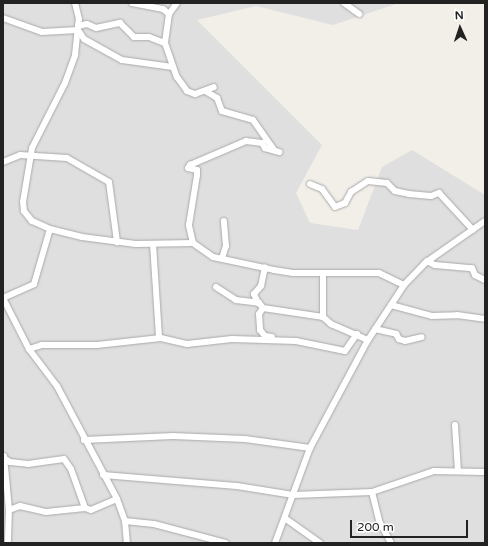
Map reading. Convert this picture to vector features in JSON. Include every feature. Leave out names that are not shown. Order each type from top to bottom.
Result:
[{"type":"street","points":[[75,3],[78,28],[70,71],[31,155],[23,202],[24,211],[32,221],[50,229],[117,242],[153,244],[193,243],[213,256],[293,273],[380,273],[404,285]]},
{"type":"street","points":[[132,3],[163,9],[169,14]]},
{"type":"street","points":[[177,3],[169,14],[165,43],[173,67],[187,91],[207,92],[217,98],[222,111],[253,120],[276,151],[262,143],[246,141],[190,165],[188,168],[197,170],[189,225],[193,243]]},
{"type":"street","points":[[344,3],[359,14]]},
{"type":"street","points":[[3,18],[42,32],[78,28],[87,24],[96,28],[120,23],[134,37],[150,37],[165,43]]},
{"type":"street","points":[[78,28],[84,39],[122,60],[173,67]]},
{"type":"street","points":[[207,92],[214,87]]},
{"type":"street","points":[[3,162],[31,155],[68,158],[109,182],[117,242]]},
{"type":"street","points":[[310,184],[322,189],[335,207],[345,203],[352,192],[368,181],[387,183],[395,192],[431,196],[439,193],[473,230]]},
{"type":"street","points":[[222,258],[226,246],[224,221]]},
{"type":"street","points":[[275,543],[286,519],[310,448],[375,329],[404,285],[427,261],[485,221]]},
{"type":"street","points":[[50,229],[34,284],[3,298],[29,349],[57,386],[84,440],[117,499],[125,521],[127,543]]},
{"type":"street","points":[[153,244],[159,338]]},
{"type":"street","points":[[427,261],[435,265],[472,268],[475,275],[485,280]]},
{"type":"street","points":[[265,267],[261,286],[254,294],[258,303],[263,308],[323,317],[331,324],[368,340]]},
{"type":"street","points":[[322,274],[323,317]]},
{"type":"street","points":[[216,287],[236,300],[258,303]]},
{"type":"street","points":[[391,305],[432,316],[457,315],[485,319]]},
{"type":"street","points":[[263,308],[258,321],[265,336],[345,351],[357,334]]},
{"type":"street","points":[[375,329],[396,334],[399,339],[405,341],[422,337]]},
{"type":"street","points":[[29,349],[42,345],[96,345],[159,338],[187,344],[232,340],[296,341]]},
{"type":"street","points":[[455,425],[458,471]]},
{"type":"street","points":[[84,440],[172,436],[245,439],[310,448]]},
{"type":"street","points":[[4,456],[7,464],[10,510],[8,543]]},
{"type":"street","points":[[7,464],[28,464],[64,459],[71,469],[84,508]]},
{"type":"street","points":[[103,474],[208,483],[293,495],[372,492],[426,473],[458,471],[485,472]]},
{"type":"street","points":[[372,492],[380,523],[391,543]]},
{"type":"street","points":[[10,510],[20,506],[46,512],[84,508],[91,510],[117,499]]},
{"type":"street","points":[[286,519],[320,543]]},
{"type":"street","points":[[125,521],[154,524],[226,543]]},
{"type":"shaded area","points":[[3,3],[399,3],[333,25],[256,6],[197,20],[322,145],[296,193],[310,223],[358,230],[382,167],[412,150],[485,195],[485,543],[3,543]]}]
